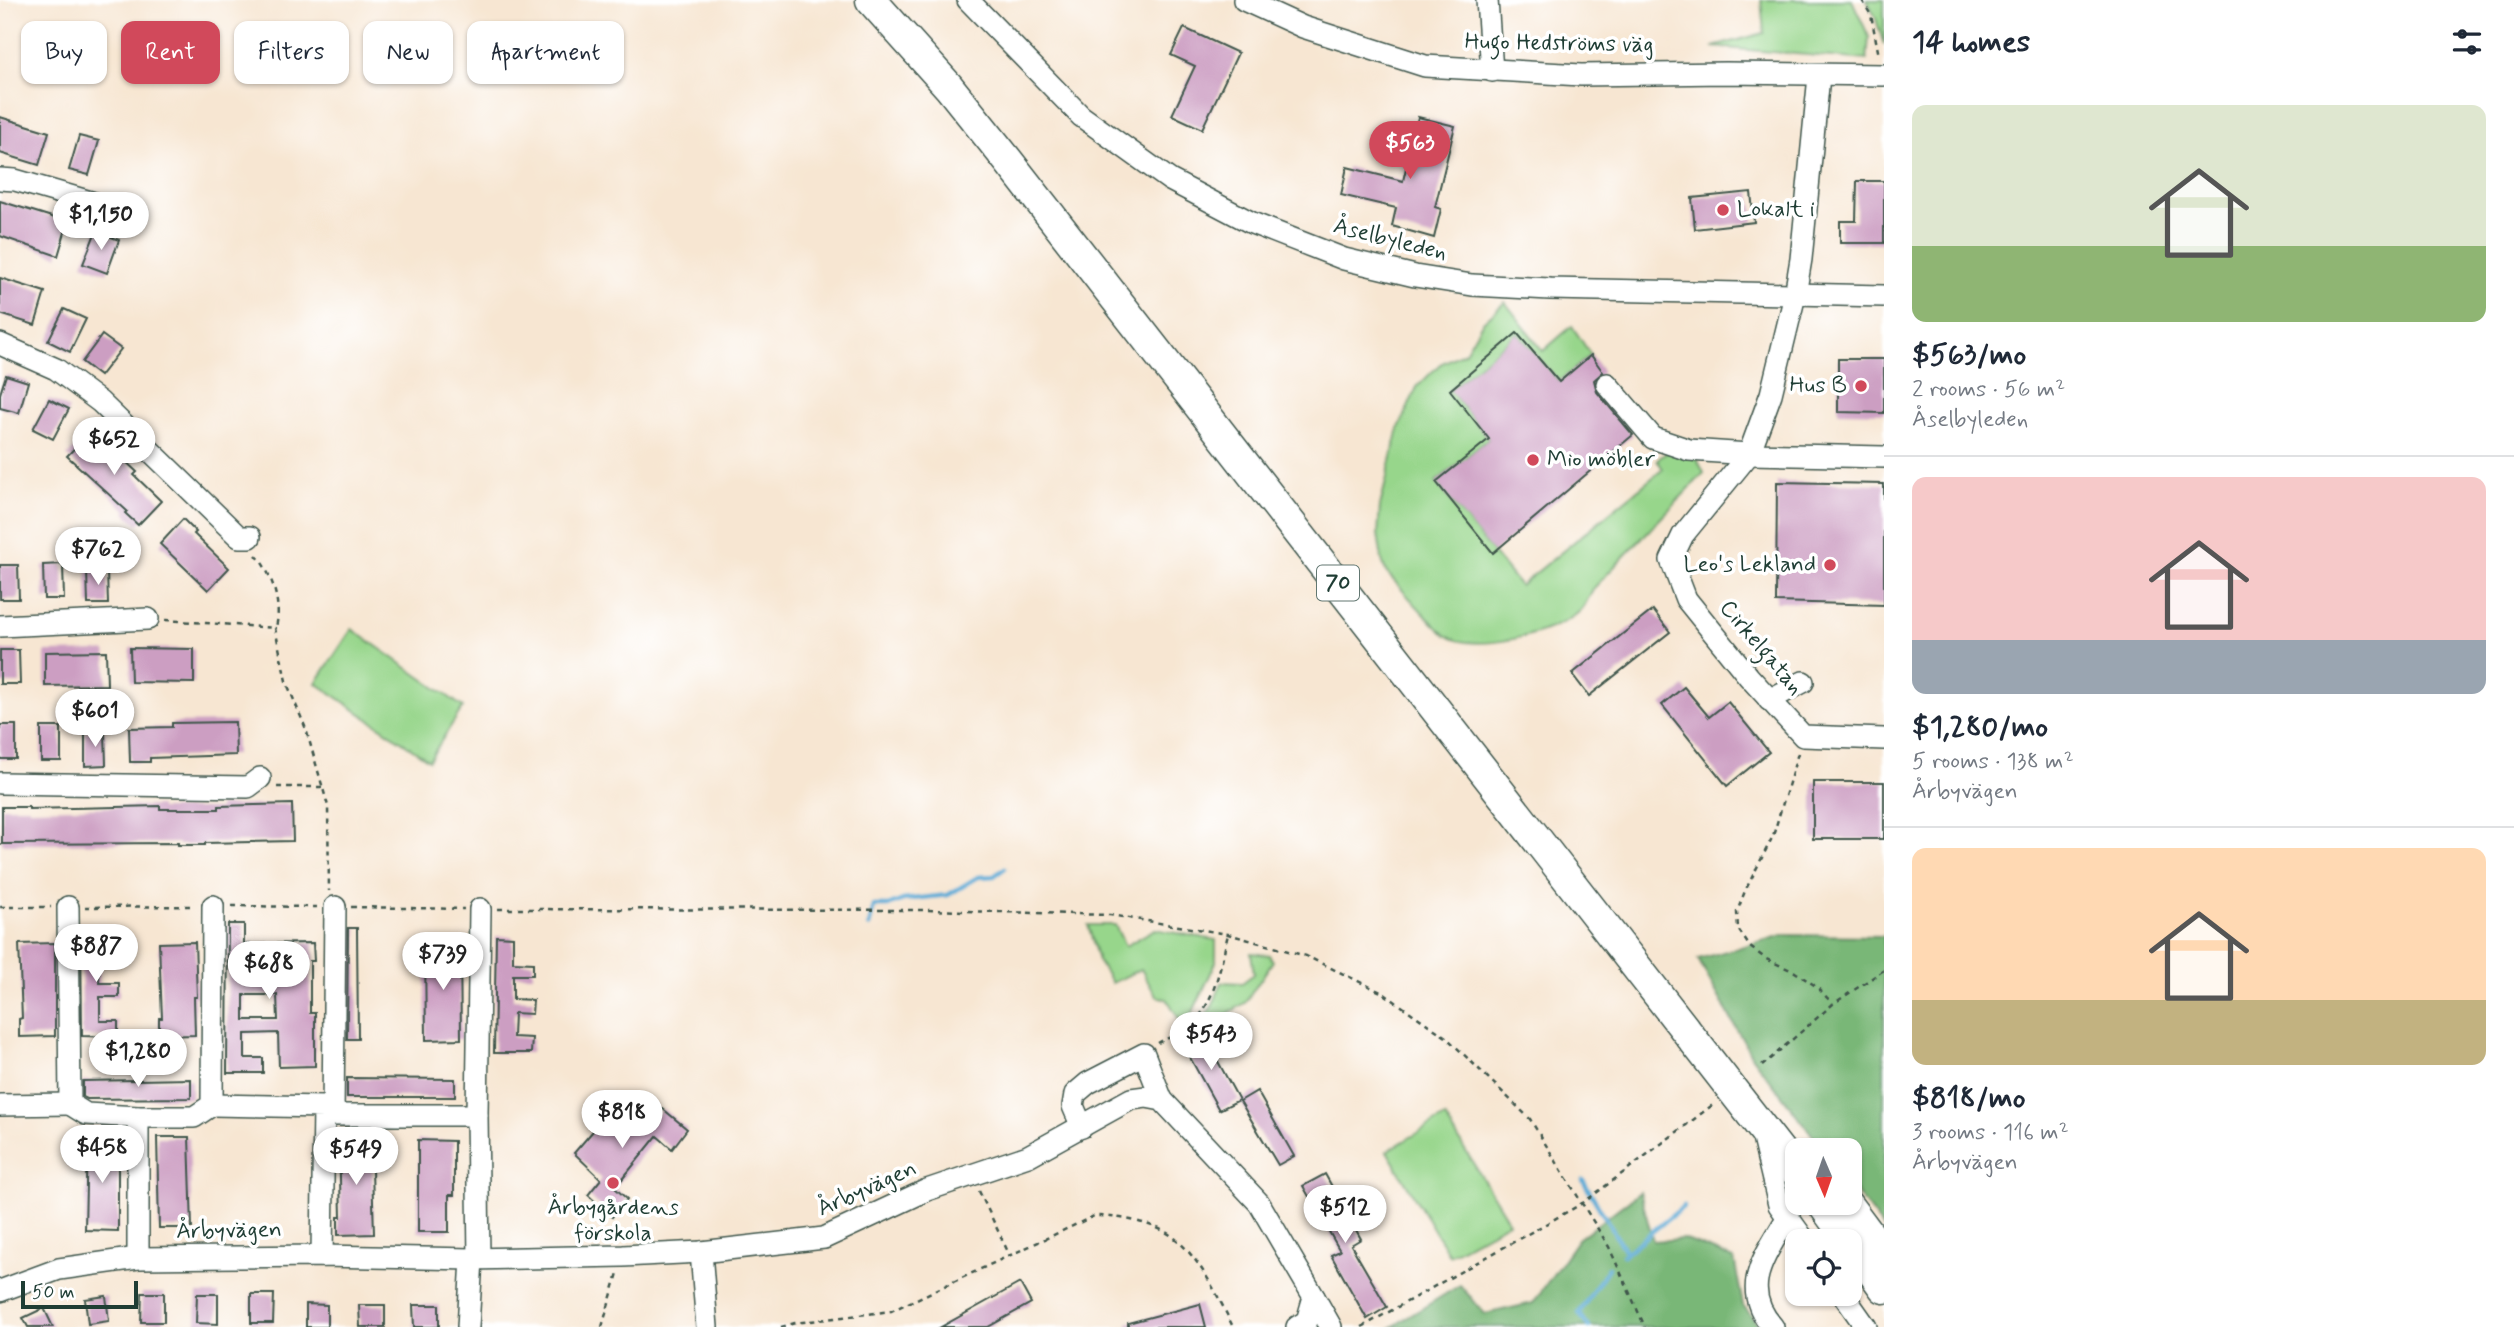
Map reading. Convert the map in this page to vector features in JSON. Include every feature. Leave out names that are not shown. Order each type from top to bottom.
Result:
[{"type":"highway","name":"70","points":[[872,0],[949,87],[1017,173],[1785,1157]]},
{"type":"highway","name":"70","points":[[898,0],[966,77],[1795,1138]]},
{"type":"highway","points":[[1855,1215],[1884,1254]]},
{"type":"highway","points":[[1862,1258],[1884,1288]]},
{"type":"street","name":"Åselbyleden","points":[[968,0],[1081,116],[1171,180],[1252,223],[1344,260],[1472,285],[1884,296]]},
{"type":"street","name":"Hugo Hedströms väg","points":[[1244,0],[1303,27],[1425,66],[1581,75],[1882,75]]},
{"type":"street","points":[[1487,0],[1492,71]]},
{"type":"street","name":"Cirkelgatan","points":[[1803,736],[1769,700],[1686,599],[1671,560],[1683,535],[1749,454],[1771,394],[1801,259],[1819,76]]},
{"type":"street","points":[[0,179],[15,180],[122,211]]},
{"type":"street","points":[[0,344],[56,369],[100,402],[244,537]]},
{"type":"street","points":[[1606,384],[1653,438],[1689,450],[1884,457]]},
{"type":"street","points":[[0,625],[148,619]]},
{"type":"street","points":[[1769,700],[1802,682]]},
{"type":"street","points":[[1803,736],[1884,739]]},
{"type":"street","points":[[0,783],[254,783]]},
{"type":"street","points":[[212,1105],[213,906]]},
{"type":"street","points":[[68,907],[70,1104]]},
{"type":"street","points":[[322,1256],[332,907]]},
{"type":"street","points":[[468,1327],[476,1258],[480,909]]},
{"type":"street","points":[[1082,1127],[1073,1106],[1075,1094],[1088,1083],[1144,1054],[1163,1100],[1259,1203],[1331,1327]]},
{"type":"street","name":"Årbyvägen","points":[[0,1291],[59,1269],[138,1258],[623,1256],[701,1252],[824,1238],[927,1190],[1028,1156],[1131,1100],[1146,1097],[1163,1100]]},
{"type":"street","points":[[0,1105],[70,1104],[86,1114],[138,1117],[194,1117],[212,1105],[477,1115]]},
{"type":"street","points":[[138,1117],[138,1258]]},
{"type":"street","points":[[1760,1125],[1779,1205],[1797,1229]]},
{"type":"street","points":[[1773,1327],[1760,1309],[1755,1282],[1758,1270],[1788,1216]]},
{"type":"street","points":[[701,1252],[707,1327]]},
{"type":"street","points":[[1302,1324],[1314,1297]]},
{"type":"street","points":[[1851,1306],[1866,1327]]},
{"type":"path","points":[[1862,0],[1871,15],[1882,75]]},
{"type":"path","points":[[244,537],[274,586],[278,617],[275,628],[286,681],[306,729],[328,806],[332,907]]},
{"type":"path","points":[[148,619],[275,628]]},
{"type":"path","points":[[1803,736],[1773,836],[1737,912],[1738,929],[1750,947],[1766,959],[1796,972],[1817,987],[1833,1004]]},
{"type":"path","points":[[254,783],[322,787]]},
{"type":"path","points":[[0,907],[927,910],[1110,915],[1228,934],[1306,956],[1383,993],[1446,1037],[1530,1119],[1609,1247],[1645,1327]]},
{"type":"path","points":[[1144,1054],[1149,1047],[1191,1026],[1203,1010],[1217,978],[1228,934]]},
{"type":"path","points":[[1762,1066],[1833,1004],[1884,970]]},
{"type":"path","points":[[1362,1327],[1583,1203],[1719,1100]]},
{"type":"path","points":[[971,1175],[1010,1256]]},
{"type":"path","points":[[781,1327],[891,1311],[1094,1216],[1113,1216],[1147,1225],[1176,1238],[1194,1259],[1233,1327]]},
{"type":"path","points":[[602,1327],[623,1256]]},
{"type":"green space","points":[[1761,0],[1852,0],[1869,37],[1867,60],[1713,47],[1764,33]]},
{"type":"green space","points":[[1867,0],[1884,0],[1884,45],[1875,16]]},
{"type":"green space","points":[[1505,302],[1543,351],[1572,326],[1591,355],[1559,382],[1517,333],[1450,390],[1489,439],[1436,482],[1520,586],[1663,469],[1657,460],[1671,449],[1697,459],[1704,473],[1593,589],[1579,612],[1568,620],[1534,634],[1475,643],[1459,641],[1446,635],[1386,572],[1378,534],[1380,506],[1399,428],[1417,387],[1440,364],[1465,352],[1482,323]]},
{"type":"green space","points":[[352,629],[463,707],[429,760],[316,683]]},
{"type":"green space","points":[[1088,925],[1115,925],[1125,946],[1155,929],[1216,940],[1216,962],[1192,1014],[1181,1022],[1167,999],[1156,996],[1141,969],[1112,983],[1098,961]]},
{"type":"green space","points":[[1783,935],[1884,936],[1884,1229],[1862,1200],[1862,1138],[1815,1138],[1752,1057],[1698,959]]},
{"type":"green space","points":[[1251,953],[1269,955],[1273,961],[1245,1003],[1212,1023],[1201,1022],[1213,1005],[1222,982],[1242,983],[1254,974]]},
{"type":"green space","points":[[1445,1117],[1509,1222],[1449,1255],[1387,1151]]},
{"type":"green space","points":[[1640,1192],[1653,1241],[1684,1239],[1734,1259],[1743,1305],[1760,1327],[1392,1327],[1460,1285],[1485,1314],[1533,1303],[1578,1239]]},
{"type":"building","points":[[1184,28],[1238,53],[1202,129],[1172,115],[1195,66],[1171,55]]},
{"type":"building","points":[[0,117],[49,132],[39,165],[0,153]]},
{"type":"building","points":[[1418,117],[1455,126],[1435,207],[1441,209],[1434,238],[1392,226],[1396,208],[1341,195],[1347,167],[1403,181]]},
{"type":"building","points":[[79,136],[99,141],[89,175],[69,170]]},
{"type":"building","points":[[1857,181],[1884,181],[1884,243],[1840,243],[1840,221],[1856,221]]},
{"type":"building","name":"Lokalt i","points":[[1751,192],[1754,222],[1695,229],[1692,198]]},
{"type":"building","points":[[0,201],[68,222],[58,256],[0,236]]},
{"type":"building","points":[[96,231],[119,240],[107,273],[83,264]]},
{"type":"building","points":[[0,278],[45,292],[35,325],[0,314]]},
{"type":"building","points":[[64,309],[86,319],[70,352],[48,341]]},
{"type":"building","name":"Mio möbler","points":[[1517,333],[1559,382],[1591,355],[1603,372],[1594,380],[1597,392],[1633,435],[1493,553],[1436,482],[1489,439],[1450,390]]},
{"type":"building","points":[[102,335],[121,349],[100,376],[82,362]]},
{"type":"building","name":"Hus B","points":[[1838,359],[1884,359],[1884,413],[1838,412]]},
{"type":"building","points":[[6,375],[28,382],[19,413],[0,408],[0,394]]},
{"type":"building","points":[[49,399],[69,409],[53,439],[33,429]]},
{"type":"building","points":[[92,430],[137,472],[134,475],[161,501],[138,525],[125,513],[127,511],[67,456]]},
{"type":"building","name":"Leo's Lekland","points":[[1777,482],[1884,484],[1884,605],[1776,602]]},
{"type":"building","points":[[183,519],[196,532],[194,534],[229,568],[208,590],[160,544]]},
{"type":"building","points":[[63,564],[64,599],[44,599],[43,565]]},
{"type":"building","points":[[0,565],[18,565],[19,599],[0,599]]},
{"type":"building","points":[[87,570],[107,570],[108,604],[88,604]]},
{"type":"building","points":[[1653,610],[1670,632],[1589,696],[1572,674]]},
{"type":"building","points":[[130,648],[194,649],[194,683],[131,682]]},
{"type":"building","points":[[0,650],[19,650],[20,684],[0,684]]},
{"type":"building","points":[[106,651],[107,685],[45,686],[45,652]]},
{"type":"building","points":[[1684,687],[1709,717],[1728,702],[1769,752],[1727,786],[1662,705]]},
{"type":"building","points":[[235,722],[236,755],[150,758],[150,762],[130,762],[129,728],[172,727],[172,723]]},
{"type":"building","points":[[0,725],[16,725],[16,759],[0,759]]},
{"type":"building","points":[[41,727],[61,727],[61,761],[41,761]]},
{"type":"building","points":[[105,731],[106,765],[85,766],[85,732]]},
{"type":"building","points":[[1813,782],[1884,782],[1884,839],[1813,839]]},
{"type":"building","points":[[292,804],[293,841],[205,845],[2,844],[2,807],[29,809],[160,806],[160,809],[219,809],[219,806]]},
{"type":"building","points":[[228,924],[244,924],[244,944],[313,943],[314,961],[310,961],[310,1013],[315,1013],[315,1066],[279,1067],[278,1033],[245,1034],[245,1058],[263,1058],[263,1073],[227,1073]],"holes":[[[244,995],[277,995],[278,1020],[244,1020]]]},
{"type":"building","points":[[81,926],[99,926],[99,947],[120,947],[120,959],[100,959],[99,983],[119,983],[119,997],[100,997],[100,1021],[118,1021],[118,1037],[82,1036]]},
{"type":"building","points":[[348,928],[357,928],[358,1039],[347,1039]]},
{"type":"building","points":[[496,936],[513,937],[513,962],[533,963],[533,975],[513,975],[513,999],[533,1000],[532,1014],[514,1013],[513,1037],[532,1038],[531,1053],[494,1053]]},
{"type":"building","points":[[195,942],[195,1035],[159,1036],[159,1018],[162,1018],[159,943]]},
{"type":"building","points":[[55,943],[55,1036],[19,1037],[19,1019],[22,1018],[19,944]]},
{"type":"building","points":[[460,943],[461,1039],[426,1040],[425,944]]},
{"type":"building","points":[[1203,1034],[1239,1100],[1219,1110],[1183,1045]]},
{"type":"building","points":[[347,1078],[455,1079],[455,1097],[347,1097]]},
{"type":"building","points":[[191,1079],[191,1098],[83,1097],[83,1081]]},
{"type":"building","points":[[1257,1091],[1294,1156],[1278,1165],[1240,1101]]},
{"type":"building","points":[[618,1102],[647,1127],[663,1109],[687,1129],[672,1149],[657,1136],[615,1188],[627,1199],[612,1217],[588,1195],[601,1179],[574,1153]]},
{"type":"building","points":[[157,1137],[189,1137],[192,1228],[159,1228]]},
{"type":"building","points":[[87,1138],[118,1138],[118,1231],[85,1230]]},
{"type":"building","points":[[371,1138],[374,1234],[338,1235],[338,1217],[341,1217],[339,1139]]},
{"type":"building","points":[[418,1140],[454,1141],[454,1195],[449,1195],[449,1232],[418,1232]]},
{"type":"building","points":[[1325,1174],[1361,1239],[1351,1245],[1387,1307],[1367,1319],[1331,1255],[1340,1251],[1303,1186]]},
{"type":"building","points":[[1020,1283],[1031,1303],[988,1327],[941,1327]]},
{"type":"building","points":[[142,1293],[164,1293],[164,1322],[141,1322]]},
{"type":"building","points":[[197,1294],[218,1294],[218,1324],[196,1323]]},
{"type":"building","points":[[251,1294],[274,1294],[273,1323],[251,1323]]},
{"type":"building","points":[[106,1296],[109,1321],[88,1324],[85,1299]]},
{"type":"building","points":[[306,1304],[327,1305],[327,1327],[306,1327]]},
{"type":"building","points":[[1200,1304],[1206,1327],[1128,1327],[1128,1323]]},
{"type":"building","points":[[359,1305],[385,1305],[385,1327],[360,1327]]},
{"type":"building","points":[[413,1305],[439,1305],[439,1327],[414,1327]]},
{"type":"building","points":[[44,1308],[53,1327],[28,1327],[23,1318]]},
{"type":"waterway","points":[[869,926],[874,906],[948,895],[978,877],[994,876],[1005,868]]},
{"type":"waterway","points":[[1583,1180],[1626,1253]]},
{"type":"waterway","points":[[1623,1255],[1684,1206]]},
{"type":"waterway","points":[[1589,1327],[1579,1313],[1608,1268]]},
{"type":"place","name":"Lokalt i","points":[[1723,210]]},
{"type":"place","name":"Hus B","points":[[1861,386]]},
{"type":"place","name":"Mio möbler","points":[[1533,460]]},
{"type":"place","name":"Leo's Lekland","points":[[1830,565]]},
{"type":"place","name":"Årbygårdens förskola","points":[[613,1183]]}]
